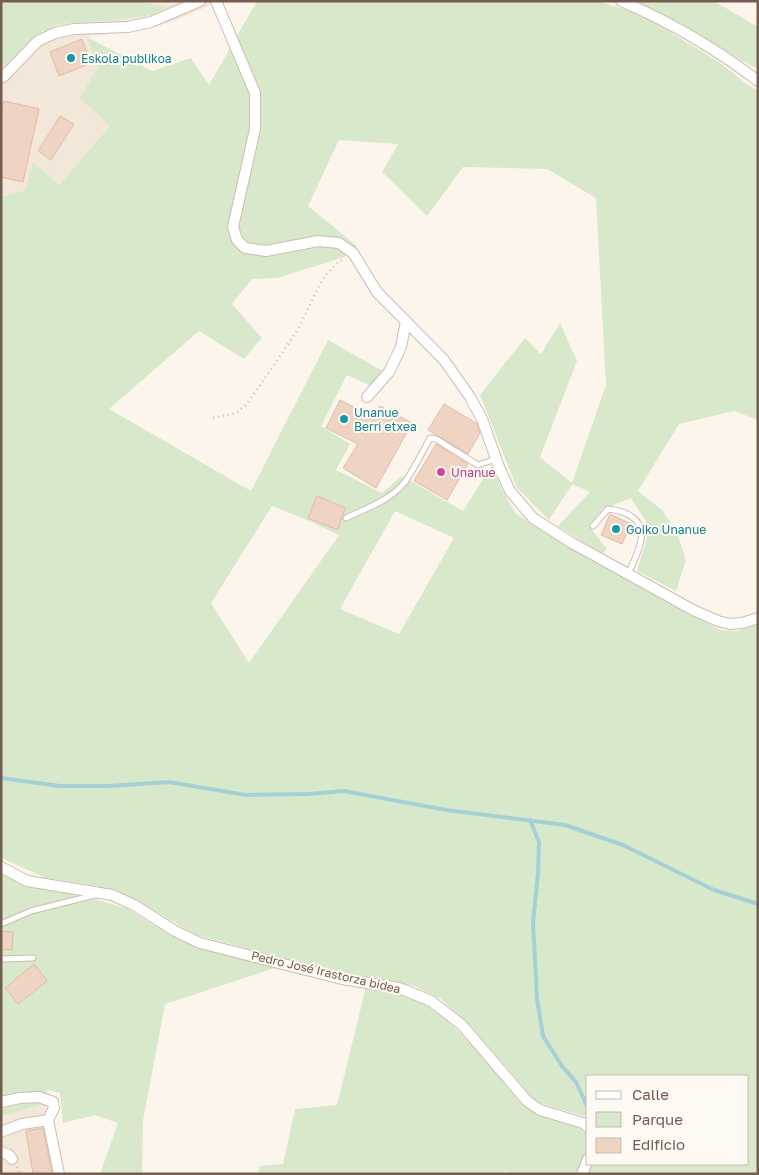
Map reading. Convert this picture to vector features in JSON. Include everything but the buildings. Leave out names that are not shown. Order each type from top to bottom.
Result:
[{"type":"street","points":[[2,77],[38,41],[55,33],[74,29],[128,27],[151,22],[200,1]]},
{"type":"street","points":[[216,1],[255,93],[255,128],[233,227],[237,240],[245,248],[266,251],[318,242],[339,243],[353,254],[377,292],[444,360],[470,397],[482,419],[498,468],[510,491],[533,518],[572,543],[718,622],[742,623],[758,618]]},
{"type":"street","points":[[626,2],[688,34],[732,61],[757,80]]},
{"type":"street","points":[[367,397],[389,372],[401,346],[406,321]]},
{"type":"street","name":"Pedro José Irastorza bidea","points":[[1,867],[28,881],[112,895],[134,905],[176,931],[200,943],[342,978],[399,988],[431,1001],[462,1026],[527,1101],[540,1110],[586,1125]]},
{"type":"street","points":[[1,1102],[39,1096],[53,1102],[54,1108],[48,1120],[59,1174]]},
{"type":"street","points":[[1,1132],[22,1124],[48,1120]]},
{"type":"street","points":[[1,1152],[9,1155],[12,1159]]},
{"type":"lane","points":[[346,518],[376,504],[395,492],[404,482],[430,438],[436,439],[478,465],[496,459]]},
{"type":"lane","points":[[594,526],[608,509],[628,513],[635,519],[641,528],[642,539],[628,574]]},
{"type":"lane","points":[[1,924],[31,911],[101,893]]},
{"type":"lane","points":[[1,959],[33,958]]},
{"type":"path","points":[[213,418],[236,413],[246,406],[297,330],[323,279],[338,262],[353,254]]},
{"type":"shaded area","points":[[141,1],[219,1],[175,21],[141,30],[87,37],[98,67],[110,126],[59,185],[1,195],[1,69],[41,32],[58,24],[146,16],[167,9]]},
{"type":"shaded area","points":[[47,1103],[61,1174],[1,1174],[1,1116]]},
{"type":"green space","points":[[1,1],[141,1],[168,8],[146,16],[58,24],[41,32],[1,69]]},
{"type":"green space","points":[[257,1],[598,1],[644,16],[719,62],[758,91],[758,420],[734,411],[679,424],[638,491],[662,510],[677,533],[686,560],[676,591],[637,571],[650,528],[631,498],[603,509],[589,526],[607,549],[602,554],[558,526],[590,492],[572,484],[549,520],[517,488],[480,395],[525,338],[541,354],[560,323],[577,361],[540,457],[572,483],[606,385],[596,198],[547,169],[463,167],[427,216],[382,172],[398,144],[339,140],[308,206],[357,246],[344,257],[277,278],[252,279],[232,304],[262,338],[244,359],[199,331],[109,409],[251,491],[328,340],[388,374],[379,390],[347,375],[321,426],[350,444],[336,470],[382,493],[402,476],[463,511],[492,465],[502,490],[516,514],[590,558],[720,630],[738,631],[758,624],[758,1174],[587,1174],[591,1165],[749,1165],[749,1075],[586,1075],[586,1116],[536,1102],[471,1026],[441,999],[414,986],[341,974],[197,935],[131,898],[98,886],[46,878],[1,858],[1,195],[4,196],[25,190],[33,162],[59,185],[110,126],[80,98],[98,67],[87,37],[152,71],[191,58],[209,85]],"holes":[[[272,506],[339,535],[249,663],[211,603]],[[395,511],[454,538],[399,634],[340,609]]]},
{"type":"green space","points":[[636,1],[714,1],[758,27],[758,66],[755,68]]},
{"type":"green space","points":[[1,873],[27,885],[83,896],[126,908],[179,940],[211,951],[275,968],[165,1004],[143,1121],[142,1174],[100,1174],[118,1123],[95,1115],[63,1123],[60,1093],[47,1090],[47,1103],[1,1116]]},
{"type":"green space","points":[[366,987],[408,995],[426,1005],[451,1024],[477,1050],[521,1104],[538,1115],[578,1127],[586,1133],[586,1152],[576,1174],[510,1174],[504,1171],[503,1174],[258,1174],[260,1166],[283,1164],[295,1109],[337,1105]]},
{"type":"waterway","points":[[1,778],[60,786],[109,786],[169,782],[246,795],[309,794],[344,791],[446,810],[565,825],[623,845],[714,890],[758,904]]},
{"type":"waterway","points":[[530,820],[539,842],[533,922],[537,999],[543,1036],[562,1066],[576,1082],[586,1104]]},
{"type":"place","name":"Eskola publikoa","points":[[71,58]]},
{"type":"place","name":"Unanue Berri etxea","points":[[344,419]]},
{"type":"place","name":"Unanue","points":[[441,472]]},
{"type":"place","name":"Goiko Unanue","points":[[616,529]]}]
